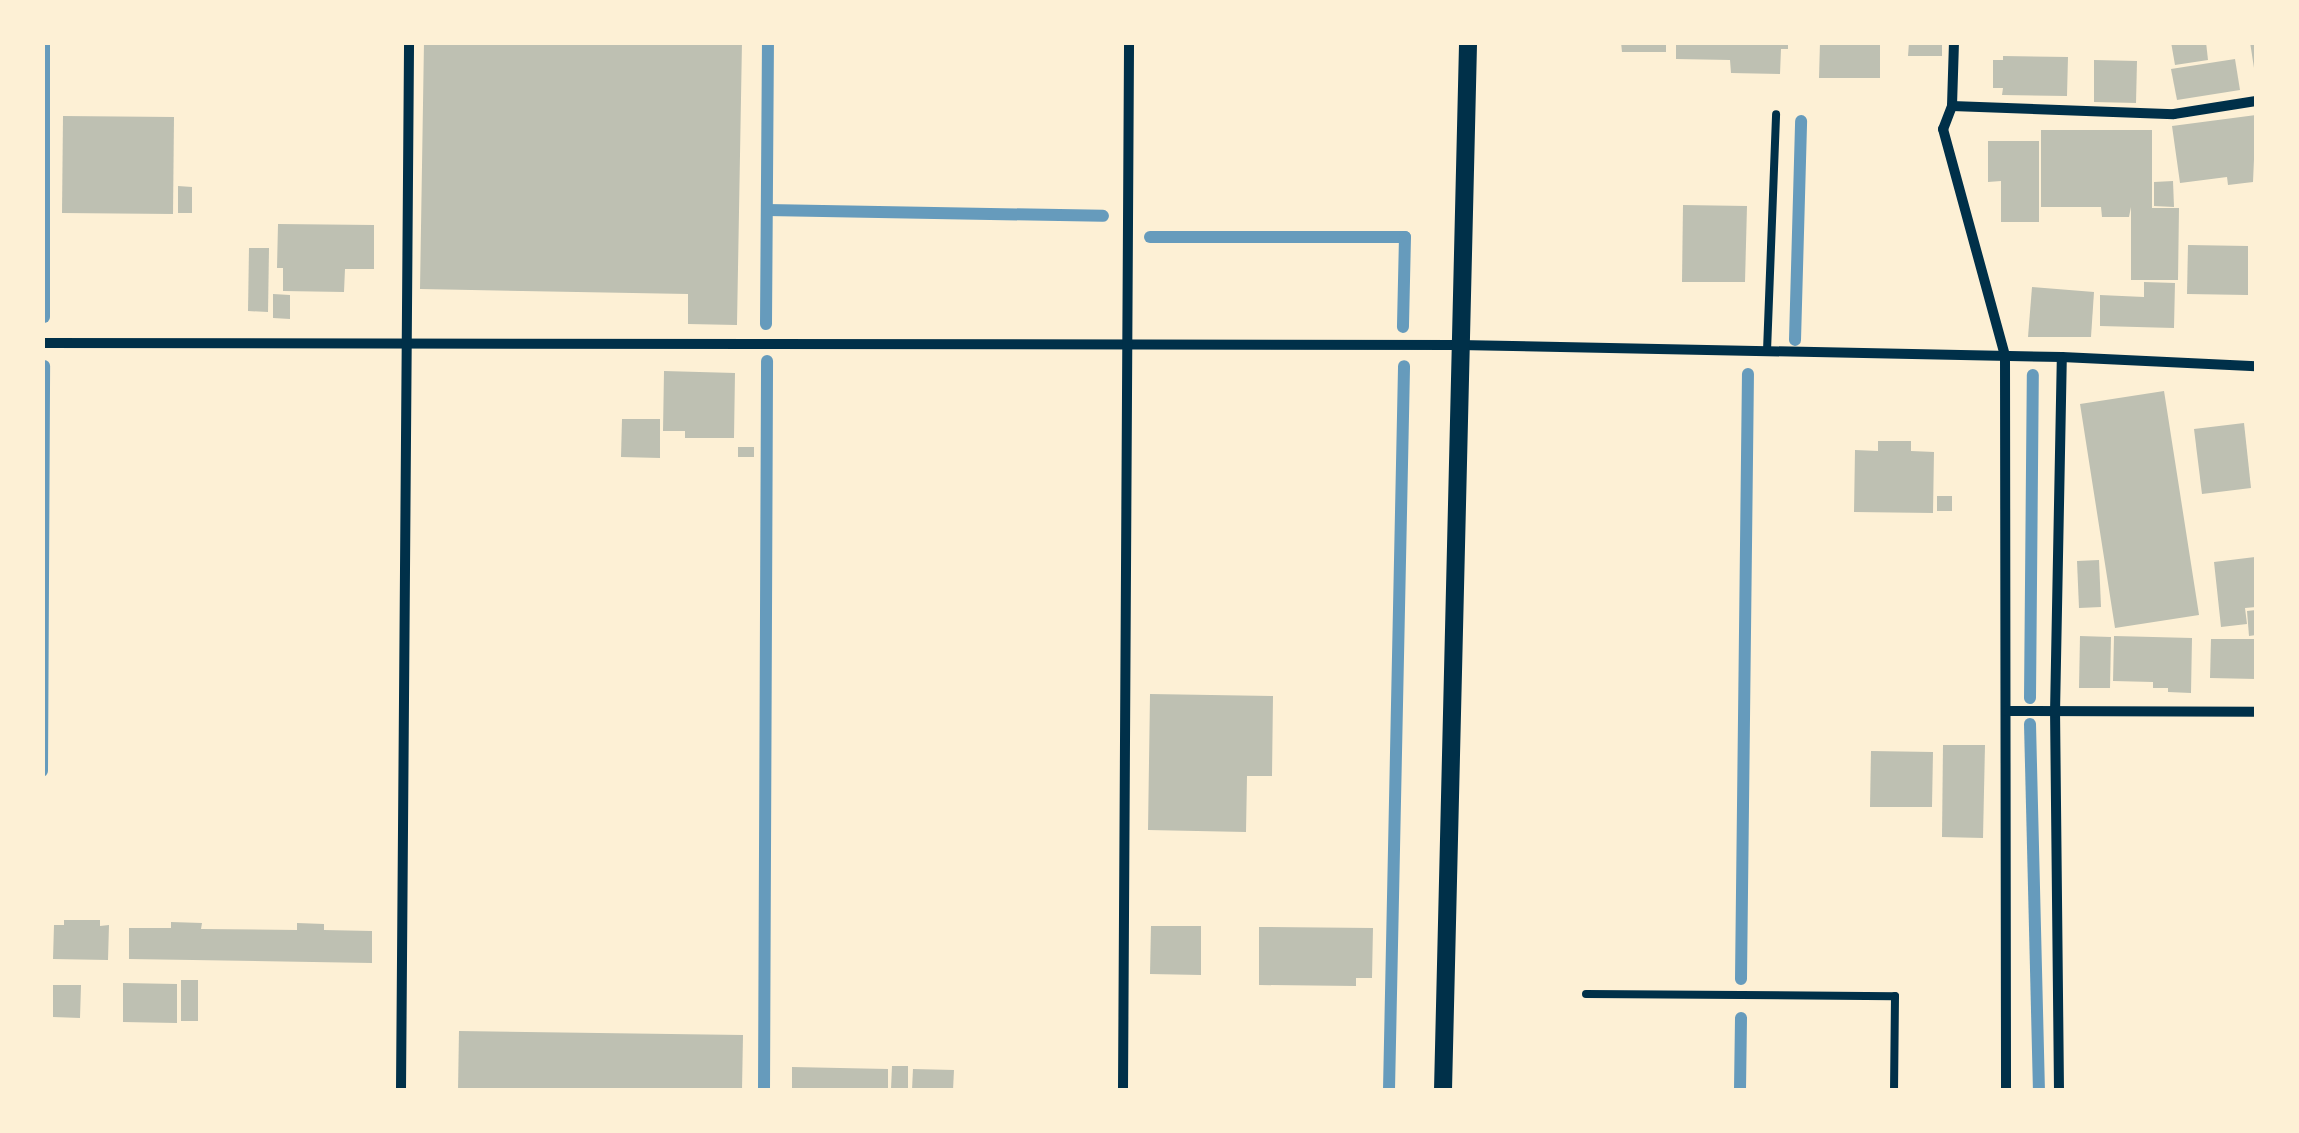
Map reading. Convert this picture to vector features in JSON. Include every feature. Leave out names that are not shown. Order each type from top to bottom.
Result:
[{"type":"street","points":[[401,1090],[408,42]]},
{"type":"street","points":[[1122,1090],[1129,42]]},
{"type":"street","points":[[1443,1090],[1468,42]]},
{"type":"street","points":[[1954,42],[1952,106],[1943,128],[2005,356],[2006,1090]]},
{"type":"street","points":[[1952,106],[2174,114],[2256,101]]},
{"type":"street","points":[[42,343],[1458,345],[2062,357],[2256,366]]},
{"type":"street","points":[[2059,1090],[2055,713],[2062,357]]},
{"type":"street","points":[[2006,711],[2256,712]]},
{"type":"lane","points":[[1768,352],[1776,114]]},
{"type":"lane","points":[[1586,994],[1895,996],[1894,1090]]},
{"type":"building","points":[[424,42],[742,42],[737,325],[688,324],[688,294],[420,289]]},
{"type":"building","points":[[1621,42],[1666,42],[1666,52],[1622,52]]},
{"type":"building","points":[[1676,42],[1788,42],[1788,49],[1781,49],[1780,74],[1731,73],[1730,60],[1676,59]]},
{"type":"building","points":[[1820,42],[1880,42],[1880,78],[1819,78]]},
{"type":"building","points":[[1909,42],[1942,42],[1942,56],[1908,56]]},
{"type":"building","points":[[2171,42],[2206,42],[2208,60],[2175,65]]},
{"type":"building","points":[[2250,42],[2256,42],[2256,68],[2254,68]]},
{"type":"building","points":[[2003,56],[2068,57],[2067,96],[2002,95],[2003,88],[1993,88],[1993,60],[2003,60]]},
{"type":"building","points":[[2235,59],[2240,90],[2177,100],[2171,69]]},
{"type":"building","points":[[2094,60],[2137,61],[2136,103],[2094,102]]},
{"type":"building","points":[[2256,115],[2253,182],[2228,185],[2227,177],[2180,183],[2172,126]]},
{"type":"building","points":[[63,116],[174,117],[173,214],[62,213]]},
{"type":"building","points":[[2041,130],[2152,130],[2152,208],[2179,208],[2178,280],[2131,280],[2131,207],[2129,217],[2102,217],[2101,207],[2041,207]]},
{"type":"building","points":[[1988,141],[2039,141],[2039,222],[2001,222],[2001,181],[1988,182]]},
{"type":"building","points":[[2173,181],[2174,207],[2154,206],[2154,182]]},
{"type":"building","points":[[178,186],[192,187],[192,213],[178,213]]},
{"type":"building","points":[[1683,205],[1747,206],[1745,282],[1682,282]]},
{"type":"building","points":[[278,224],[374,225],[374,269],[345,269],[344,292],[283,291],[283,268],[277,268]]},
{"type":"building","points":[[2188,245],[2248,246],[2248,295],[2187,294]]},
{"type":"building","points":[[249,248],[269,248],[268,312],[248,311]]},
{"type":"building","points":[[2144,282],[2175,283],[2174,328],[2100,326],[2100,295],[2144,297]]},
{"type":"building","points":[[2032,287],[2094,292],[2091,337],[2028,337]]},
{"type":"building","points":[[273,294],[290,295],[290,319],[273,318]]},
{"type":"building","points":[[664,371],[735,373],[734,438],[685,438],[685,431],[663,431]]},
{"type":"building","points":[[2164,391],[2199,615],[2115,628],[2080,404]]},
{"type":"building","points":[[622,419],[660,419],[660,458],[621,457]]},
{"type":"building","points":[[2244,423],[2251,488],[2202,494],[2194,429]]},
{"type":"building","points":[[1878,441],[1911,441],[1911,451],[1934,452],[1933,513],[1854,512],[1855,450],[1878,451]]},
{"type":"building","points":[[738,447],[754,447],[754,457],[738,457]]},
{"type":"building","points":[[1937,496],[1952,496],[1952,511],[1937,511]]},
{"type":"building","points":[[2255,557],[2256,607],[2245,608],[2247,624],[2221,627],[2214,562]]},
{"type":"building","points":[[2099,560],[2101,607],[2079,608],[2077,561]]},
{"type":"building","points":[[2256,610],[2256,635],[2249,636],[2247,611]]},
{"type":"building","points":[[2080,636],[2111,637],[2110,688],[2079,688]]},
{"type":"building","points":[[2114,636],[2192,638],[2191,693],[2153,688],[2153,682],[2113,681]]},
{"type":"building","points":[[2211,639],[2256,639],[2256,679],[2210,678]]},
{"type":"building","points":[[1150,694],[1273,696],[1272,776],[1247,776],[1246,832],[1148,830]]},
{"type":"building","points":[[1943,745],[1985,745],[1983,838],[1942,837]]},
{"type":"building","points":[[1871,751],[1933,752],[1932,807],[1870,807]]},
{"type":"building","points":[[64,920],[100,920],[100,926],[109,925],[108,960],[53,959],[54,925],[64,925]]},
{"type":"building","points":[[171,922],[202,923],[201,929],[297,930],[297,923],[324,924],[324,930],[372,931],[372,963],[129,959],[129,928],[171,928]]},
{"type":"building","points":[[1151,926],[1201,926],[1201,975],[1150,974]]},
{"type":"building","points":[[1259,927],[1373,928],[1372,978],[1356,978],[1356,986],[1259,985]]},
{"type":"building","points":[[181,980],[198,980],[198,1021],[181,1021]]},
{"type":"building","points":[[123,983],[177,984],[177,1023],[123,1022]]},
{"type":"building","points":[[53,985],[81,985],[80,1018],[53,1017]]},
{"type":"building","points":[[459,1031],[743,1035],[742,1090],[458,1090]]},
{"type":"building","points":[[892,1066],[908,1066],[908,1090],[891,1089]]},
{"type":"building","points":[[792,1067],[888,1069],[888,1090],[792,1090]]},
{"type":"building","points":[[913,1069],[954,1070],[953,1090],[912,1090]]},
{"type":"waterway","points":[[44,42],[44,317]]},
{"type":"waterway","points":[[766,324],[768,42]]},
{"type":"waterway","points":[[1795,340],[1801,121]]},
{"type":"waterway","points":[[767,210],[1103,216]]},
{"type":"waterway","points":[[1150,237],[1405,237],[1403,327]]},
{"type":"waterway","points":[[764,1090],[767,361]]},
{"type":"waterway","points":[[42,771],[44,366]]},
{"type":"waterway","points":[[1389,1090],[1404,366]]},
{"type":"waterway","points":[[1741,979],[1748,374]]},
{"type":"waterway","points":[[2030,698],[2033,375]]},
{"type":"waterway","points":[[2030,724],[2039,1090]]},
{"type":"waterway","points":[[1740,1090],[1741,1018]]}]
